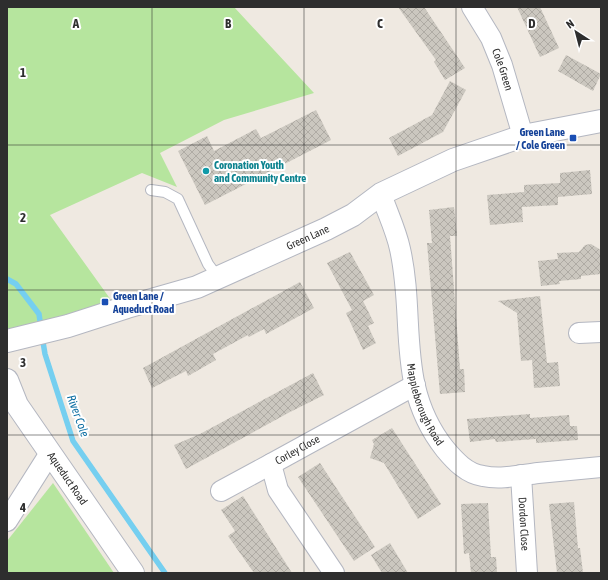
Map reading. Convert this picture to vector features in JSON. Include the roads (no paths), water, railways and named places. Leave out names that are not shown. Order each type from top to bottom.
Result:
[{"type":"street","name":"Cole Green","points":[[472,7],[491,38],[502,66],[523,136]]},
{"type":"street","name":"Green Lane","points":[[16,339],[68,326],[128,306],[197,287],[219,279],[326,229],[353,215],[381,194],[453,160],[523,136],[601,121]]},
{"type":"street","name":"Mappleborough Road","points":[[381,194],[400,248],[406,295],[409,355],[419,406],[429,428],[455,461],[470,472],[483,476],[521,475],[601,467]]},
{"type":"street","points":[[579,333],[601,332]]},
{"type":"street","name":"Aqueduct Road","points":[[7,380],[12,408],[50,452],[133,573]]},
{"type":"street","name":"Corley Close","points":[[334,573],[278,490],[271,464],[415,385]]},
{"type":"street","points":[[7,521],[50,452]]},
{"type":"street","points":[[221,491],[271,464]]},
{"type":"street","name":"Dordon Close","points":[[521,475],[527,573]]},
{"type":"lane","points":[[151,190],[165,192],[178,199],[208,264],[219,279]]},
{"type":"waterway","name":"River Cole","points":[[7,279],[16,284],[39,314],[41,328]]},
{"type":"waterway","name":"River Cole","points":[[42,336],[45,354],[73,441],[165,573]]},
{"type":"place","name":"Green Lane / Cole Green","points":[[573,138]]},
{"type":"place","name":"Coronation Youth and Community Centre","points":[[206,171]]},
{"type":"place","name":"Green Lane / Aqueduct Road","points":[[105,302]]}]
